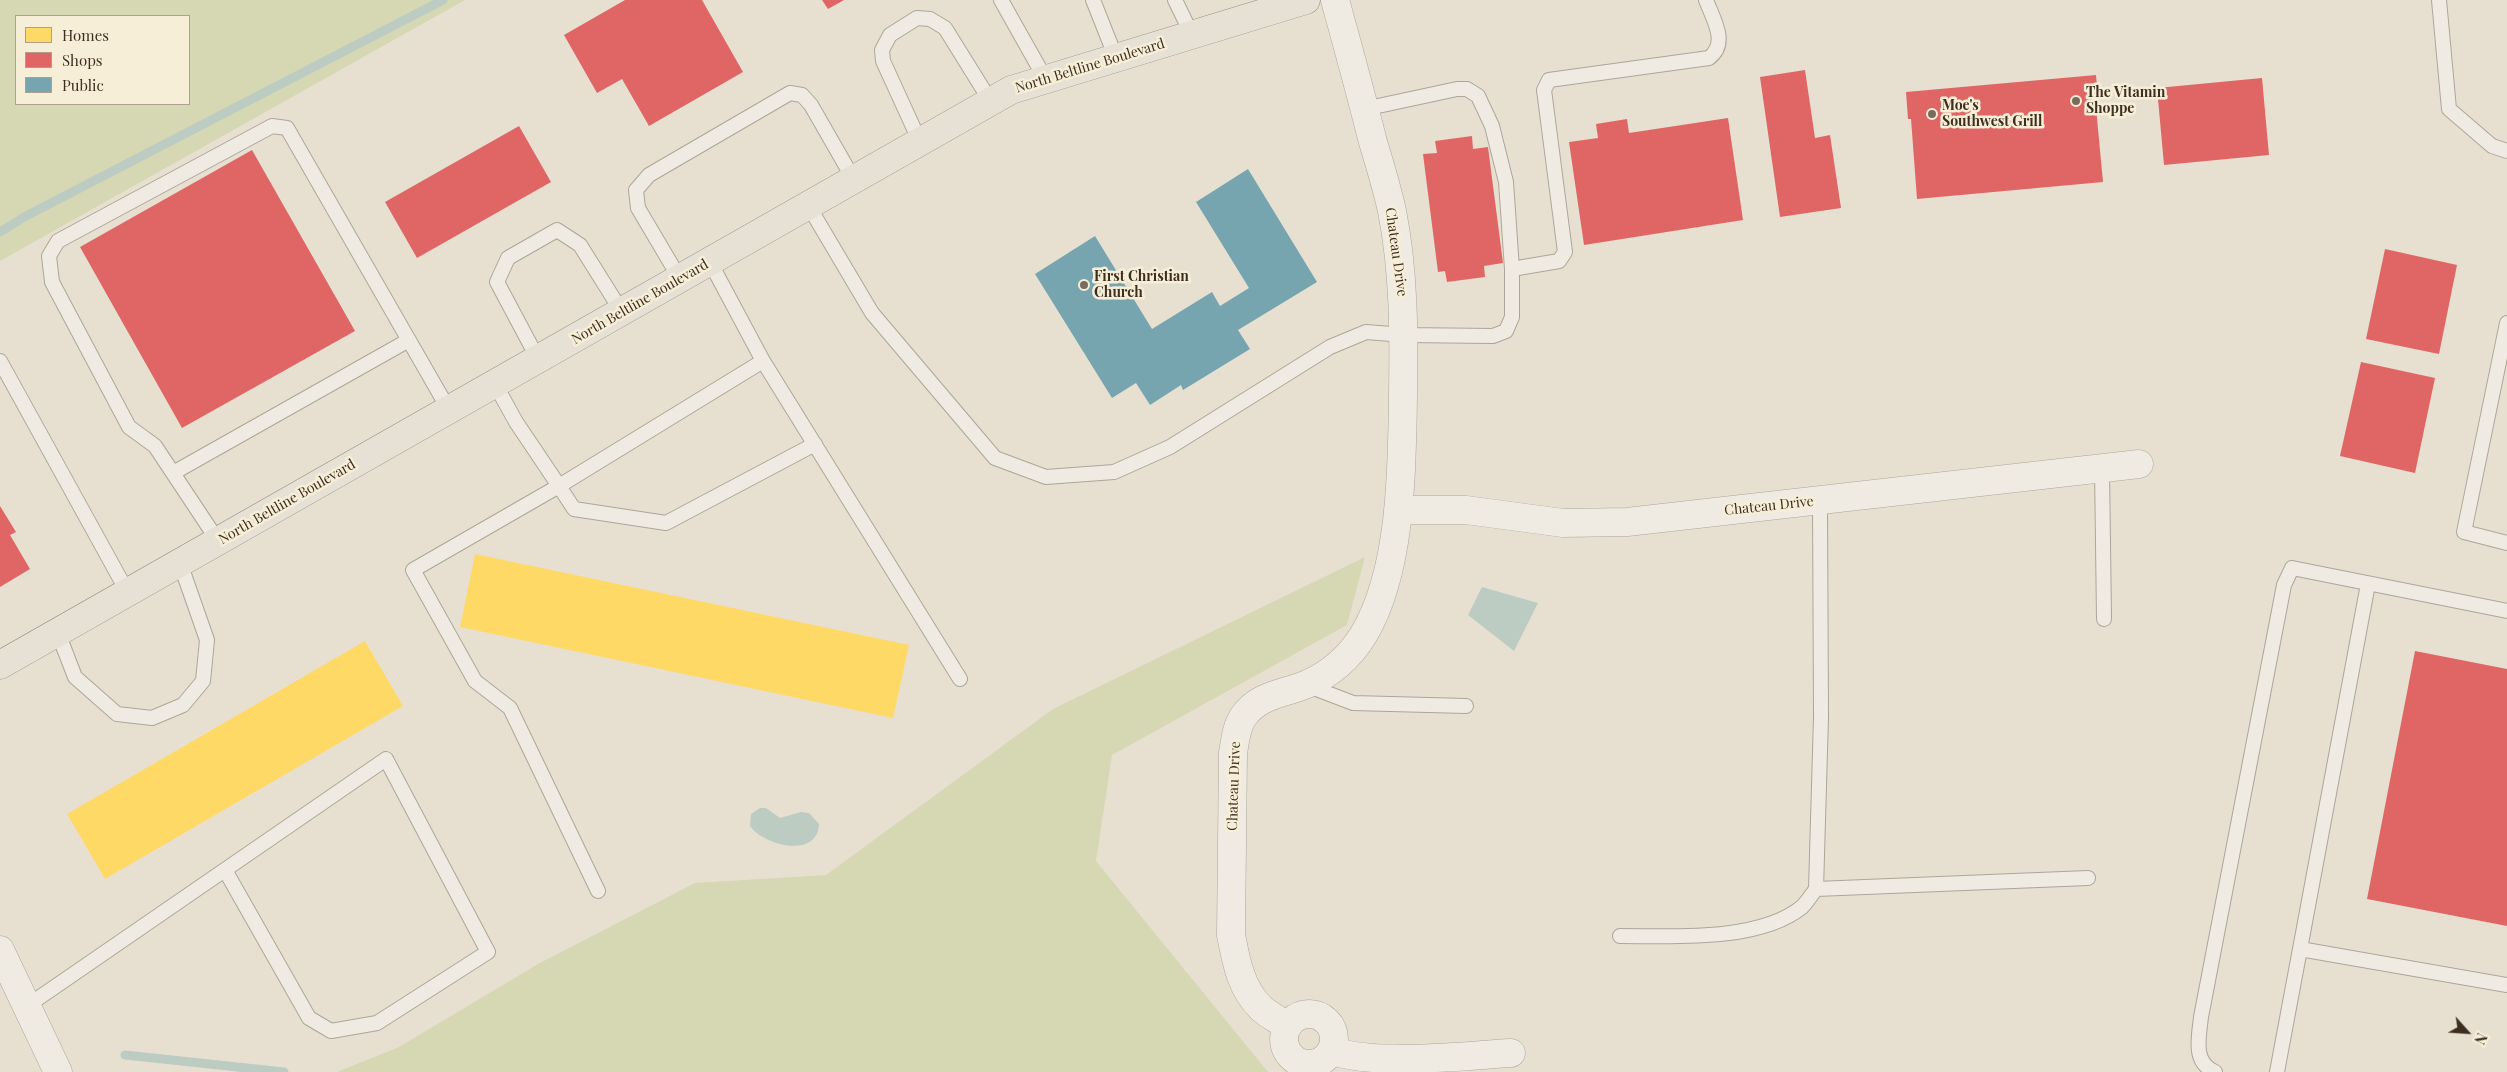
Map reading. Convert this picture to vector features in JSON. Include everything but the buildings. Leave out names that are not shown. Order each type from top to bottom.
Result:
[{"type":"main road","name":"North Beltline Boulevard","points":[[0,665],[1011,90],[1306,0]]},
{"type":"street","name":"Chateau Drive","points":[[1288,1026],[1261,1009],[1247,990],[1237,964],[1231,935],[1233,753],[1237,731],[1243,717],[1253,705],[1269,695],[1306,685],[1328,673],[1349,655],[1365,633],[1383,589],[1398,510],[1403,438],[1404,335],[1402,280],[1392,211],[1335,0]]},
{"type":"street","name":"Chateau Drive","points":[[1398,510],[1466,510],[1563,523],[1618,522],[2139,464]]},
{"type":"street","points":[[0,950],[58,1072]]},
{"type":"street","points":[[1310,1014],[1326,1020],[1334,1034],[1332,1051],[1327,1057],[1313,1065],[1296,1062],[1286,1049],[1285,1033],[1288,1026],[1294,1019],[1310,1014]]},
{"type":"street","points":[[1332,1051],[1350,1056],[1383,1059],[1511,1054]]},
{"type":"lane","points":[[1001,0],[1046,80]]},
{"type":"lane","points":[[1093,0],[1116,58]]},
{"type":"lane","points":[[1175,0],[1192,35]]},
{"type":"lane","points":[[1512,269],[1559,261],[1565,252],[1544,90],[1548,80],[1709,58],[1716,52],[1720,38],[1706,0]]},
{"type":"lane","points":[[2439,0],[2449,109],[2492,146],[2507,151]]},
{"type":"lane","points":[[920,142],[883,61],[882,50],[890,35],[917,18],[930,19],[945,28],[991,102]]},
{"type":"lane","points":[[808,205],[872,313],[996,458],[1046,477],[1114,472],[1170,447],[1330,347],[1366,332],[1404,335],[1493,336],[1506,332],[1512,317],[1512,269],[1506,182],[1492,126],[1478,96],[1468,89],[1457,88],[1364,109]]},
{"type":"lane","points":[[680,279],[638,208],[636,190],[648,175],[790,93],[802,95],[812,105],[854,180]]},
{"type":"lane","points":[[218,542],[155,446],[129,427],[52,282],[49,256],[58,241],[272,126],[287,128],[449,410]]},
{"type":"lane","points":[[538,360],[497,282],[508,258],[557,230],[580,245],[622,312]]},
{"type":"lane","points":[[710,262],[763,360],[960,679]]},
{"type":"lane","points":[[2507,323],[2464,532],[2507,543]]},
{"type":"lane","points":[[173,474],[409,340]]},
{"type":"lane","points":[[598,891],[510,708],[475,681],[413,570],[559,486],[763,360]]},
{"type":"lane","points":[[0,361],[4,379],[128,593]]},
{"type":"lane","points":[[495,384],[516,422],[574,508],[666,523],[815,444]]},
{"type":"lane","points":[[2102,468],[2104,619]]},
{"type":"lane","points":[[1620,936],[1713,936],[1772,922],[1802,906],[1816,889],[1821,717],[1820,500]]},
{"type":"lane","points":[[58,632],[76,677],[117,714],[152,718],[184,705],[203,681],[207,640],[180,563]]},
{"type":"lane","points":[[2215,1072],[2208,1069],[2198,1053],[2201,1017],[2284,585],[2292,568],[2507,611]]},
{"type":"lane","points":[[2277,1072],[2368,584]]},
{"type":"lane","points":[[1306,685],[1353,704],[1466,706]]},
{"type":"lane","points":[[27,1006],[386,759],[488,952],[376,1023],[331,1031],[309,1018],[225,870]]},
{"type":"lane","points":[[1816,889],[2088,878]]},
{"type":"lane","points":[[2300,949],[2507,985]]},
{"type":"green space","points":[[0,0],[465,0],[0,261]]},
{"type":"green space","points":[[1365,557],[1347,625],[1112,755],[1096,861],[1268,1072],[337,1072],[399,1047],[538,964],[695,883],[826,875],[1053,709]]},
{"type":"shaded area","points":[[1482,587],[1538,603],[1514,651],[1468,615]]},
{"type":"shaded area","points":[[760,808],[766,808],[780,818],[801,812],[809,813],[819,824],[816,835],[810,842],[789,846],[767,839],[750,826],[751,814]]},
{"type":"waterway","points":[[0,232],[26,216],[443,0]]},
{"type":"waterway","points":[[125,1055],[284,1072]]},
{"type":"place","name":"The Vitamin Shoppe","points":[[2076,101]]},
{"type":"place","name":"Moe's Southwest Grill","points":[[1932,114]]},
{"type":"place","name":"First Christian Church","points":[[1084,285]]}]
